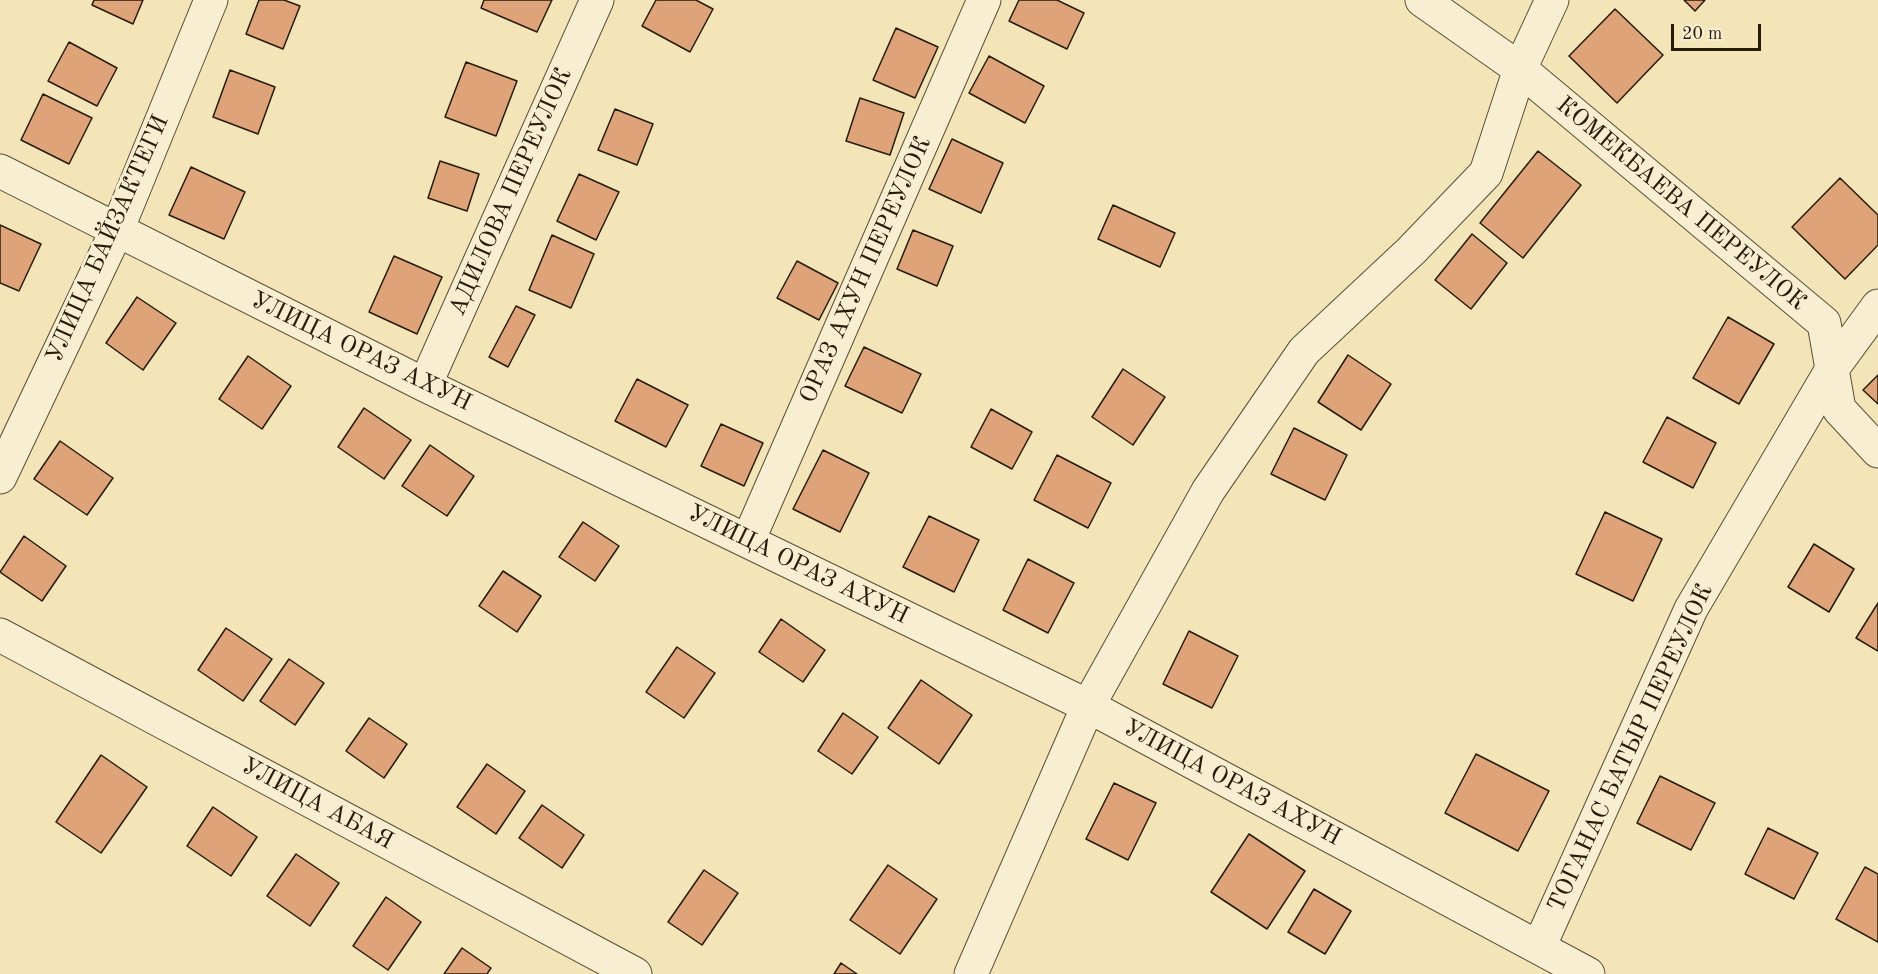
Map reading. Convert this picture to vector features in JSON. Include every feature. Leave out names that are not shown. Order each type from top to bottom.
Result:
[{"type":"street","name":"УЛИЦА БАЙЗАКТЕГИ","points":[[0,477],[117,230],[211,0]]},
{"type":"street","name":"АДИЛОВА ПЕРЕУЛОК","points":[[425,385],[597,0]]},
{"type":"street","name":"ОРАЗ АХУН ПЕРЕУЛОК","points":[[748,541],[984,0]]},
{"type":"street","name":"КОМЕКБАЕВА ПЕРЕУЛОК","points":[[1422,0],[1520,69],[1824,323],[1839,409],[1878,451]]},
{"type":"street","points":[[971,974],[1088,706],[1208,491],[1304,351],[1411,251],[1486,173],[1520,69],[1552,0]]},
{"type":"street","name":"УЛИЦА ОРАЗ АХУН","points":[[0,171],[425,385],[1088,706],[1588,974]]},
{"type":"street","name":"ТОГАНАС БАТЫР ПЕРЕУЛОК","points":[[1539,947],[1691,609],[1832,369],[1878,306]]},
{"type":"street","name":"УЛИЦА АБАЯ","points":[[0,635],[635,974]]},
{"type":"building","points":[[94,0],[143,0],[133,24],[92,5]]},
{"type":"building","points":[[259,0],[284,0],[300,6],[283,49],[246,34]]},
{"type":"building","points":[[484,0],[552,0],[537,32],[481,8]]},
{"type":"building","points":[[656,0],[696,0],[713,9],[690,52],[642,26]]},
{"type":"building","points":[[1019,0],[1057,0],[1084,13],[1067,49],[1009,21]]},
{"type":"building","points":[[1684,0],[1705,0],[1695,11]]},
{"type":"building","points":[[1615,9],[1663,55],[1617,103],[1569,56]]},
{"type":"building","points":[[896,28],[938,47],[915,98],[873,80]]},
{"type":"building","points":[[69,42],[117,68],[97,106],[48,81]]},
{"type":"building","points":[[989,56],[1044,86],[1025,123],[969,93]]},
{"type":"building","points":[[466,62],[517,81],[496,136],[445,117]]},
{"type":"building","points":[[230,70],[275,87],[258,134],[213,117]]},
{"type":"building","points":[[43,94],[92,118],[69,164],[21,140]]},
{"type":"building","points":[[860,98],[904,113],[890,155],[846,141]]},
{"type":"building","points":[[615,109],[653,124],[637,165],[598,150]]},
{"type":"building","points":[[952,139],[1003,163],[981,213],[929,189]]},
{"type":"building","points":[[1538,151],[1581,185],[1523,258],[1480,223]]},
{"type":"building","points":[[440,161],[479,174],[467,211],[428,198]]},
{"type":"building","points":[[191,167],[245,192],[224,239],[169,215]]},
{"type":"building","points":[[579,174],[619,192],[596,240],[557,221]]},
{"type":"building","points":[[1840,178],[1878,215],[1878,245],[1845,279],[1792,227]]},
{"type":"building","points":[[1113,205],[1175,233],[1160,267],[1098,239]]},
{"type":"building","points":[[0,225],[41,244],[19,291],[0,283]]},
{"type":"building","points":[[913,230],[953,246],[937,286],[897,269]]},
{"type":"building","points":[[1472,234],[1507,263],[1471,309],[1435,280]]},
{"type":"building","points":[[552,235],[594,254],[571,308],[529,290]]},
{"type":"building","points":[[394,256],[442,277],[417,334],[369,312]]},
{"type":"building","points":[[797,261],[838,283],[819,320],[777,298]]},
{"type":"building","points":[[137,297],[176,323],[143,370],[106,343]]},
{"type":"building","points":[[516,306],[535,315],[508,367],[489,357]]},
{"type":"building","points":[[1728,317],[1774,344],[1739,404],[1693,378]]},
{"type":"building","points":[[864,347],[921,374],[902,413],[845,386]]},
{"type":"building","points":[[1348,355],[1391,384],[1361,430],[1318,402]]},
{"type":"building","points":[[248,356],[291,386],[262,429],[219,399]]},
{"type":"building","points":[[1123,369],[1165,397],[1133,445],[1092,417]]},
{"type":"building","points":[[1878,375],[1878,404],[1863,390]]},
{"type":"building","points":[[637,379],[688,405],[666,447],[615,421]]},
{"type":"building","points":[[364,408],[411,440],[384,479],[338,447]]},
{"type":"building","points":[[991,409],[1032,432],[1012,469],[971,447]]},
{"type":"building","points":[[1667,417],[1716,443],[1693,488],[1643,462]]},
{"type":"building","points":[[721,424],[763,443],[744,486],[701,466]]},
{"type":"building","points":[[1294,428],[1347,455],[1325,500],[1271,474]]},
{"type":"building","points":[[60,441],[113,478],[87,515],[34,479]]},
{"type":"building","points":[[430,445],[474,476],[447,516],[402,486]]},
{"type":"building","points":[[823,450],[869,473],[840,532],[793,509]]},
{"type":"building","points":[[1057,455],[1111,483],[1088,528],[1034,500]]},
{"type":"building","points":[[1605,512],[1662,539],[1633,601],[1576,574]]},
{"type":"building","points":[[929,516],[979,540],[954,592],[903,567]]},
{"type":"building","points":[[583,522],[619,546],[595,581],[559,557]]},
{"type":"building","points":[[24,536],[66,566],[42,601],[0,572]]},
{"type":"building","points":[[1814,544],[1854,569],[1829,612],[1788,587]]},
{"type":"building","points":[[1028,559],[1074,583],[1048,633],[1003,610]]},
{"type":"building","points":[[503,571],[541,596],[517,632],[479,606]]},
{"type":"building","points":[[1878,603],[1878,651],[1856,638]]},
{"type":"building","points":[[781,619],[825,650],[803,682],[759,652]]},
{"type":"building","points":[[226,628],[272,659],[243,701],[198,670]]},
{"type":"building","points":[[1189,631],[1238,656],[1212,708],[1163,684]]},
{"type":"building","points":[[677,647],[715,673],[684,718],[646,692]]},
{"type":"building","points":[[289,659],[324,683],[295,725],[260,701]]},
{"type":"building","points":[[921,680],[972,715],[939,764],[888,728]]},
{"type":"building","points":[[843,713],[878,737],[852,774],[818,751]]},
{"type":"building","points":[[369,718],[407,744],[384,778],[346,751]]},
{"type":"building","points":[[1476,754],[1549,791],[1518,851],[1445,813]]},
{"type":"building","points":[[101,755],[147,787],[101,853],[56,822]]},
{"type":"building","points":[[487,764],[525,791],[496,834],[457,807]]},
{"type":"building","points":[[1660,776],[1715,803],[1691,850],[1637,823]]},
{"type":"building","points":[[1114,783],[1156,803],[1128,860],[1086,839]]},
{"type":"building","points":[[542,805],[584,835],[562,868],[519,838]]},
{"type":"building","points":[[213,807],[257,837],[231,876],[187,846]]},
{"type":"building","points":[[1768,828],[1818,853],[1794,899],[1745,874]]},
{"type":"building","points":[[1249,834],[1305,871],[1267,929],[1211,892]]},
{"type":"building","points":[[296,854],[339,883],[310,926],[267,896]]},
{"type":"building","points":[[888,865],[937,899],[900,954],[850,920]]},
{"type":"building","points":[[1865,867],[1878,874],[1878,942],[1836,919]]},
{"type":"building","points":[[704,870],[738,893],[702,945],[668,922]]},
{"type":"building","points":[[1314,889],[1351,911],[1325,954],[1288,932]]},
{"type":"building","points":[[386,897],[421,922],[388,970],[353,946]]},
{"type":"building","points":[[462,948],[491,968],[487,974],[444,974]]},
{"type":"building","points":[[841,963],[857,974],[834,974]]}]
